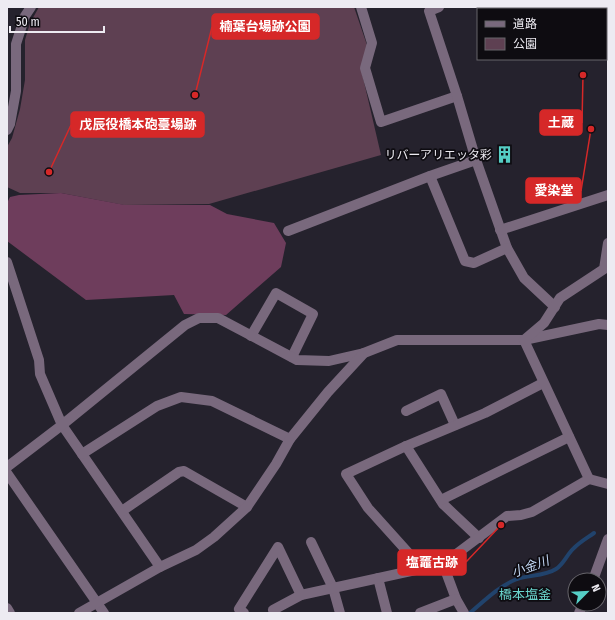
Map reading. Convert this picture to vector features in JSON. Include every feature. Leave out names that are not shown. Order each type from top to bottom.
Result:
[{"type":"street","points":[[7,130],[10,124],[16,91],[12,44],[31,7]]},
{"type":"street","points":[[361,7],[372,43],[365,68],[381,122],[458,96]]},
{"type":"street","points":[[432,8],[476,160],[507,248],[524,278],[555,307]]},
{"type":"street","points":[[288,230],[476,160]]},
{"type":"street","points":[[430,176],[465,261],[474,262],[507,248]]},
{"type":"street","points":[[500,230],[608,195]]},
{"type":"street","points":[[524,340],[544,323],[560,298],[604,269],[608,243]]},
{"type":"street","points":[[7,262],[39,360],[40,374],[62,425],[160,567]]},
{"type":"street","points":[[251,336],[276,293],[313,314],[292,357]]},
{"type":"street","points":[[7,467],[62,425],[185,325],[199,318],[218,318],[297,360],[329,361],[364,353],[397,340],[524,340],[599,324],[608,325]]},
{"type":"street","points":[[524,340],[589,479]]},
{"type":"street","points":[[79,613],[160,567],[196,550],[214,537],[247,507],[276,464],[290,439],[328,392],[364,353]]},
{"type":"street","points":[[422,568],[368,508],[346,474],[406,446],[485,413],[543,383]]},
{"type":"street","points":[[406,412],[441,394],[455,425]]},
{"type":"street","points":[[82,454],[157,406],[181,397],[212,401],[290,439]]},
{"type":"street","points":[[441,500],[569,437]]},
{"type":"street","points":[[406,446],[441,500],[479,538]]},
{"type":"street","points":[[122,512],[179,472],[184,471],[247,507]]},
{"type":"street","points":[[7,473],[104,613]]},
{"type":"street","points":[[272,612],[301,595],[443,564],[506,516],[521,515],[532,512],[589,479],[608,484]]},
{"type":"street","points":[[596,572],[608,539]]},
{"type":"street","points":[[311,542],[333,588],[340,613]]},
{"type":"street","points":[[244,613],[239,609],[278,547],[301,595]]},
{"type":"street","points":[[443,564],[456,599],[464,613]]},
{"type":"street","points":[[378,578],[387,613]]},
{"type":"street","points":[[420,613],[456,599]]},
{"type":"street","points":[[7,608],[10,613]]},
{"type":"green space","points":[[39,7],[354,7],[367,45],[361,69],[381,155],[209,204],[124,205],[61,193],[20,193],[7,187],[7,147],[12,138],[20,109],[25,80],[25,40],[30,23]]},
{"type":"shaded area","points":[[61,193],[125,205],[210,205],[227,214],[274,223],[286,243],[281,267],[226,315],[184,314],[174,295],[86,300],[7,241],[7,203],[10,197],[19,195]]},
{"type":"waterway","name":"小金川","points":[[470,613],[492,594],[510,582],[517,579],[547,573],[556,569],[574,548],[594,533]]},
{"type":"place","name":"土蔵","points":[[583,75]]},
{"type":"place","name":"楠葉台場跡公園","points":[[195,95]]},
{"type":"place","name":"愛染堂","points":[[591,129]]},
{"type":"place","name":"リバーアリエッタ彩","points":[[505,155]]},
{"type":"place","name":"戊辰役橋本砲臺場跡","points":[[49,172]]},
{"type":"place","name":"塩竈古跡","points":[[501,525]]},
{"type":"district","name":"橋本塩釜","points":[[525,594]]}]
